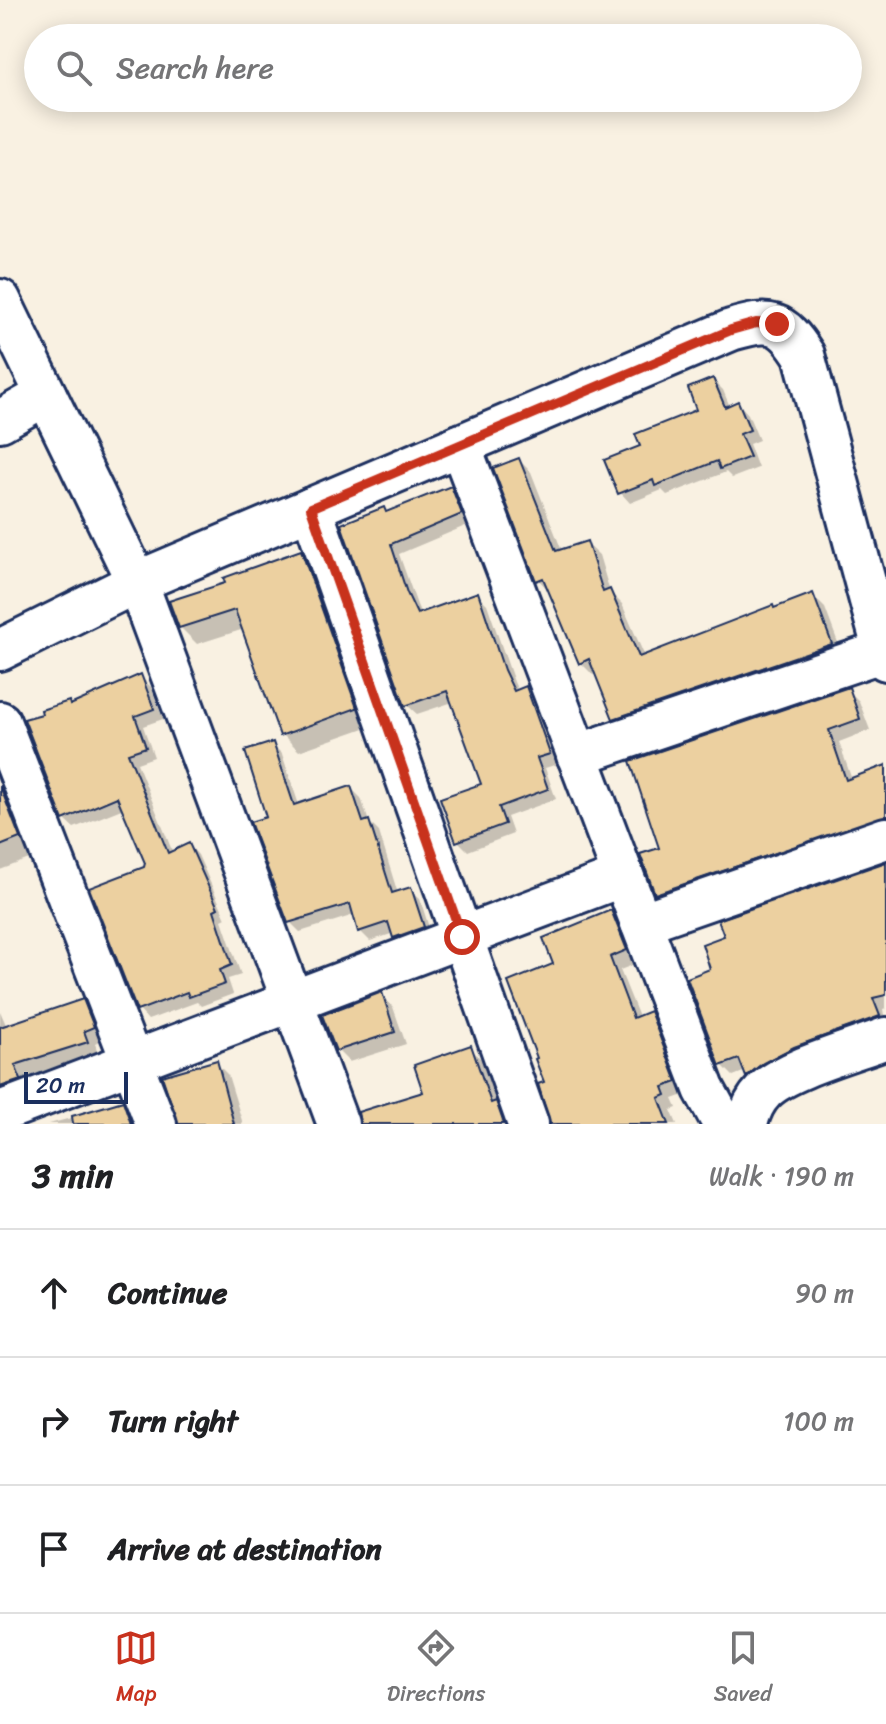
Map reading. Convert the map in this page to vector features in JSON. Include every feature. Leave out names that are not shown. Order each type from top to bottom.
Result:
[{"type":"street","points":[[0,300],[137,582],[338,1124]]},
{"type":"street","points":[[0,650],[137,582],[731,330],[756,323],[777,324],[793,337],[804,355],[885,655],[577,755]]},
{"type":"street","points":[[0,421],[46,395]]},
{"type":"street","points":[[460,445],[704,1089],[720,1118],[729,1124]]},
{"type":"street","points":[[311,508],[528,1124]]},
{"type":"street","points":[[0,722],[156,1124]]},
{"type":"street","points":[[641,923],[886,838]]},
{"type":"street","points":[[0,1112],[623,876]]},
{"type":"street","points":[[747,1124],[751,1107],[766,1089],[787,1076],[886,1038]]},
{"type":"building","points":[[713,378],[725,407],[738,401],[750,430],[740,434],[750,457],[720,469],[717,461],[655,486],[653,480],[618,494],[604,460],[640,446],[635,434],[696,410],[688,388]]},
{"type":"building","points":[[519,458],[556,551],[587,541],[603,592],[610,589],[639,657],[773,605],[774,608],[813,593],[832,644],[613,719],[589,659],[579,664],[543,578],[536,581],[493,468]]},
{"type":"building","points":[[451,486],[462,514],[391,544],[407,593],[417,614],[478,592],[504,670],[514,691],[526,686],[550,754],[537,758],[548,789],[499,807],[505,824],[456,842],[440,798],[481,784],[447,691],[405,706],[341,524],[384,507],[386,512]]},
{"type":"building","points":[[301,550],[357,708],[280,736],[235,610],[179,628],[169,601],[225,583],[223,578]]},
{"type":"building","points":[[141,674],[154,709],[135,716],[146,747],[128,753],[168,853],[189,843],[218,908],[214,910],[232,965],[220,970],[225,984],[189,997],[187,992],[137,1011],[89,888],[144,867],[145,863],[117,797],[63,820],[24,719],[69,701],[70,705]]},
{"type":"building","points":[[849,687],[860,719],[829,730],[846,780],[886,765],[886,816],[655,894],[640,854],[659,848],[630,761]]},
{"type":"building","points":[[273,742],[294,805],[351,786],[363,822],[369,820],[392,893],[411,887],[424,927],[393,938],[388,922],[358,932],[350,904],[288,923],[250,822],[266,817],[245,751]]},
{"type":"building","points":[[0,786],[20,838],[0,846]]},
{"type":"building","points":[[886,862],[886,995],[873,998],[880,1016],[794,1047],[763,1063],[746,1077],[739,1059],[720,1066],[687,978],[710,969],[702,944],[724,936],[718,920]]},
{"type":"building","points":[[611,910],[627,950],[610,957],[633,1018],[650,1011],[677,1082],[663,1087],[666,1095],[659,1098],[669,1124],[550,1124],[538,1084],[544,1082],[537,1058],[508,982],[553,964],[543,938]]},
{"type":"building","points":[[382,992],[395,1032],[336,1051],[322,1015]]},
{"type":"building","points":[[83,999],[94,1027],[84,1031],[88,1042],[15,1065],[21,1080],[0,1087],[0,1027]]},
{"type":"building","points":[[471,1045],[491,1103],[496,1101],[504,1124],[360,1124],[358,1112],[423,1092],[414,1065]]},
{"type":"building","points":[[217,1060],[234,1124],[178,1124],[162,1076]]},
{"type":"building","points":[[123,1101],[131,1124],[73,1124],[72,1116]]},
{"type":"route","points":[[462,937],[311,508],[731,330],[756,323],[777,324]]}]
